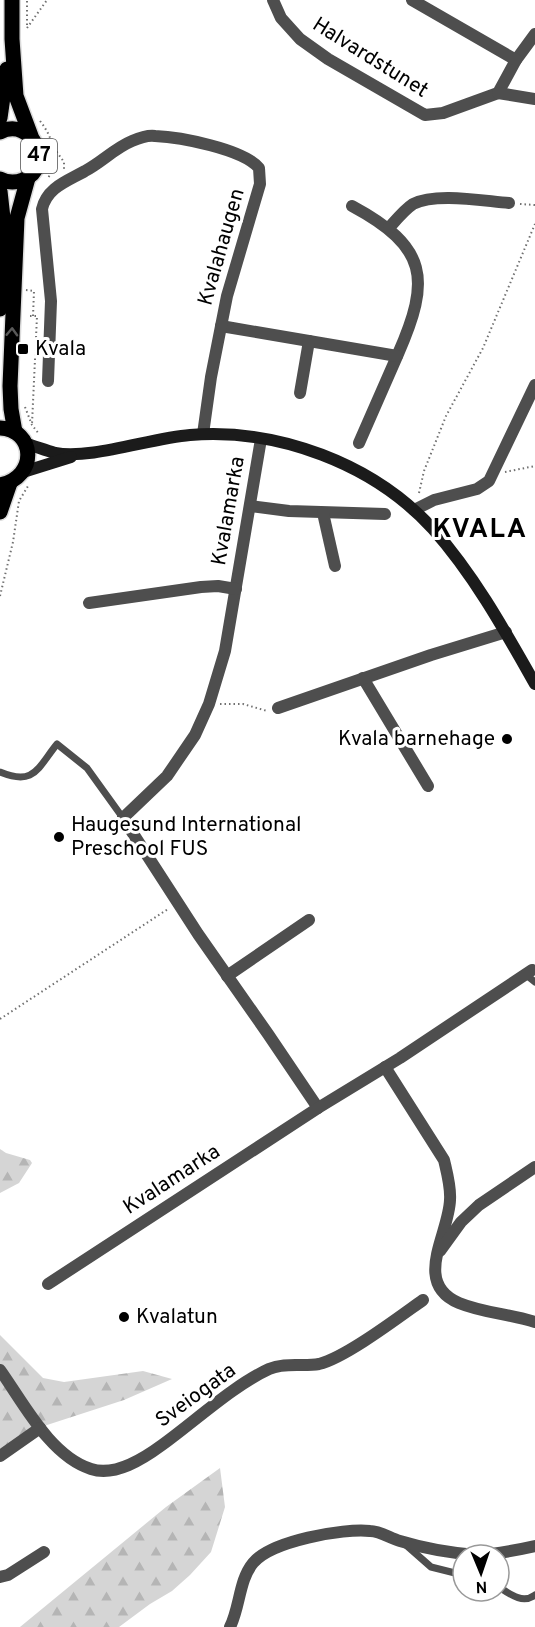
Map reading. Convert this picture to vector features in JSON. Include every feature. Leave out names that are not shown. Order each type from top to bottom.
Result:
[{"type":"main road","name":"47","points":[[12,0],[16,96],[39,153],[39,163],[28,178],[17,218],[10,386],[11,409],[20,437],[28,452],[28,476]]},
{"type":"main road","name":"47","points":[[0,118],[12,39]]},
{"type":"main road","name":"47","points":[[0,132],[13,129],[31,136]]},
{"type":"main road","name":"47","points":[[0,179],[6,182],[17,182],[28,178]]},
{"type":"main road","name":"47","points":[[0,192],[3,218],[0,309]]},
{"type":"main road","points":[[0,428],[6,428],[56,453],[83,453],[203,434],[289,444],[340,463],[383,487],[413,509],[433,529],[506,632],[535,684]]},
{"type":"main road","points":[[0,512],[5,484],[83,453]]},
{"type":"street","name":"Halvardstunet","points":[[273,0],[281,18],[300,39],[328,59],[425,115],[443,113],[498,93]]},
{"type":"street","points":[[412,0],[516,60]]},
{"type":"street","points":[[535,34],[516,60],[498,93],[535,99]]},
{"type":"street","name":"Kvalahaugen","points":[[48,381],[51,301],[42,219],[44,200],[49,193],[88,170],[112,152],[132,141],[152,135],[189,141],[236,153],[254,162],[260,168],[260,184],[227,296],[203,434]]},
{"type":"street","points":[[389,228],[412,205],[422,201],[449,199],[508,203]]},
{"type":"street","points":[[352,206],[389,228],[404,244],[412,257],[419,285],[414,315],[359,443]]},
{"type":"street","points":[[221,326],[397,356]]},
{"type":"street","points":[[300,393],[309,341]]},
{"type":"street","points":[[413,509],[434,500],[477,489],[489,481],[535,385]]},
{"type":"street","name":"Kvalamarka","points":[[123,818],[167,776],[195,735],[209,704],[225,651],[261,439]]},
{"type":"street","points":[[250,506],[289,511],[385,514]]},
{"type":"street","points":[[323,513],[335,566]]},
{"type":"street","name":"Kvalamarka","points":[[89,603],[201,587],[218,586],[236,589]]},
{"type":"street","points":[[278,708],[506,632]]},
{"type":"street","points":[[363,678],[428,786]]},
{"type":"street","points":[[123,818],[177,903],[318,1108]]},
{"type":"street","points":[[227,976],[309,920]]},
{"type":"street","name":"Kvalamarka","points":[[48,1284],[318,1108],[531,975]]},
{"type":"street","points":[[385,1067],[444,1160],[450,1200],[436,1257],[436,1277],[441,1288],[456,1302],[535,1322]]},
{"type":"street","points":[[436,1257],[461,1222],[479,1205],[535,1167]]},
{"type":"street","name":"Sveiogata","points":[[0,1370],[40,1428],[73,1460],[92,1470],[111,1470],[146,1457],[267,1370],[276,1367],[319,1364],[330,1360],[349,1350],[423,1300]]},
{"type":"street","points":[[0,1456],[40,1428]]},
{"type":"street","points":[[230,1627],[235,1617],[243,1584],[254,1562],[274,1549],[307,1537],[371,1530],[401,1541],[478,1555],[535,1546]]},
{"type":"street","points":[[0,1577],[8,1575],[44,1552]]},
{"type":"lane","points":[[0,772],[16,778],[26,778],[35,772],[57,744],[87,768],[123,818]]},
{"type":"lane","points":[[401,1541],[431,1567],[451,1572]]},
{"type":"lane","points":[[511,1594],[519,1598],[530,1599],[535,1595]]},
{"type":"path","points":[[27,28],[47,0]]},
{"type":"path","points":[[413,509],[424,471],[446,416],[483,348],[535,224]]},
{"type":"path","points":[[25,290],[34,291],[32,316],[37,316],[32,425]]},
{"type":"path","points":[[0,596],[19,501],[28,476]]},
{"type":"path","points":[[209,704],[243,704],[265,712],[278,708]]},
{"type":"path","points":[[0,1019],[177,903]]},
{"type":"green space","points":[[0,1149],[30,1160],[32,1163],[19,1183],[0,1193]]},
{"type":"green space","points":[[0,1335],[43,1378],[64,1382],[143,1371],[172,1379],[124,1400],[47,1425],[0,1449]]},
{"type":"green space","points":[[220,1468],[225,1507],[211,1552],[172,1591],[119,1627],[20,1627],[166,1507]]},
{"type":"place","name":"Kvala","points":[[23,349]]},
{"type":"place","name":"Kvala barnehage","points":[[507,739]]},
{"type":"place","name":"Haugesund International Preschool FUS","points":[[59,837]]},
{"type":"place","name":"Kvalatun","points":[[124,1317]]},
{"type":"district","name":"KVALA","points":[[480,530]]}]
